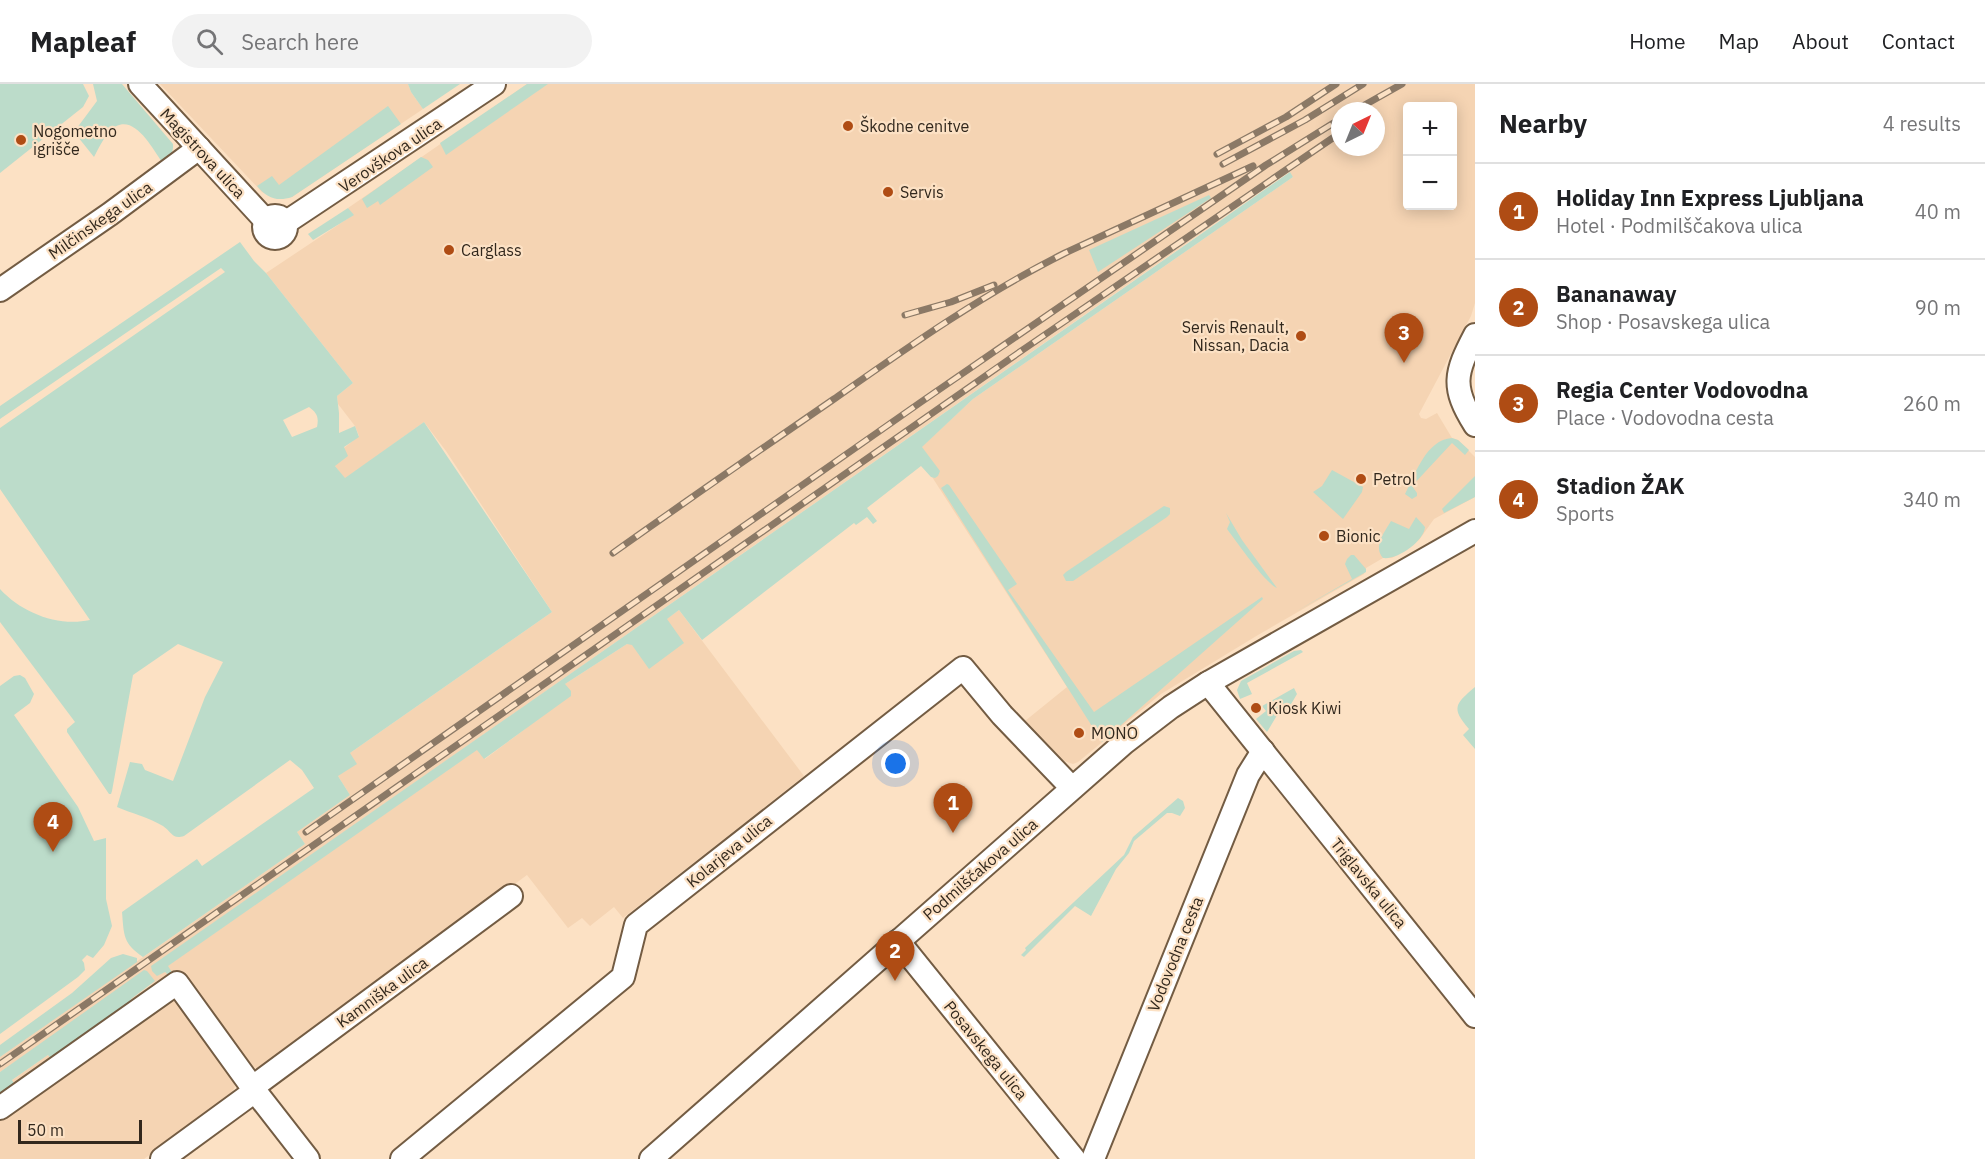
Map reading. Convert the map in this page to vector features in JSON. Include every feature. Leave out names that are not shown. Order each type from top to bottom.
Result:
[{"type":"street","name":"Magistrova ulica","points":[[140,84],[199,148],[276,222]]},
{"type":"street","name":"Verovškova ulica","points":[[276,222],[494,84]]},
{"type":"street","name":"Milčinskega ulica","points":[[0,290],[110,214],[199,148]]},
{"type":"street","points":[[1475,335],[1463,358],[1458,377],[1461,400],[1475,425]]},
{"type":"street","points":[[1208,683],[1475,531]]},
{"type":"street","name":"Kolarjeva ulica","points":[[402,1159],[623,977],[636,925],[963,668],[1002,715],[1072,788]]},
{"type":"street","name":"Triglavska ulica","points":[[1208,683],[1475,1016]]},
{"type":"street","name":"Podmilščakova ulica","points":[[657,1158],[898,941],[1124,743],[1171,707],[1208,683]]},
{"type":"street","name":"Vodovodna cesta","points":[[1093,1159],[1248,775],[1263,751]]},
{"type":"street","name":"Kamniška ulica","points":[[162,1159],[511,896]]},
{"type":"street","name":"Posavskega ulica","points":[[898,941],[1074,1159]]},
{"type":"street","points":[[0,1108],[177,983],[308,1159]]},
{"type":"shaded area","points":[[160,84],[408,84],[423,109],[292,197],[278,199],[262,192]]},
{"type":"shaded area","points":[[527,84],[1475,84],[1475,303],[1471,316],[1419,414],[1421,418],[1426,419],[1437,413],[1452,438],[1458,440],[1475,457],[1475,497],[1434,519],[1419,540],[1392,558],[1383,558],[1366,568],[1364,574],[1161,694],[1078,762],[1073,764],[1064,761],[1025,721],[1067,687],[916,452],[973,399],[1293,177],[1289,172],[152,966],[152,969],[165,972],[172,978],[175,977],[167,966],[477,749],[485,759],[525,729],[565,684],[627,644],[632,644],[679,610],[804,776],[623,918],[614,907],[590,926],[582,918],[568,928],[527,875],[260,1073],[255,1067],[234,1083],[235,1087],[228,1097],[144,1159],[0,1159],[0,1098],[11,1081],[48,1055],[53,1061],[134,1004],[131,999],[155,982],[65,1028],[0,1072],[0,1057],[305,844],[297,832],[350,795],[338,776],[350,753],[552,612],[446,451],[424,422],[345,479],[335,466],[344,448],[359,436],[355,426],[338,404],[337,396],[353,383],[266,273],[353,215],[348,208]]},
{"type":"green space","name":"Nogometno igrišče","points":[[0,84],[83,84],[89,96],[83,107],[0,173]]},
{"type":"green space","points":[[93,84],[122,84],[173,144],[169,157],[162,162],[140,132],[125,124],[109,132],[94,157],[74,132],[97,101]]},
{"type":"green space","points":[[408,84],[460,84],[423,109]]},
{"type":"green space","points":[[527,84],[548,84],[446,155],[440,143]]},
{"type":"green space","points":[[388,106],[401,124],[292,197],[273,198],[257,186],[272,176],[279,185]]},
{"type":"green space","points":[[421,157],[428,160],[433,167],[380,205],[378,201],[367,208],[362,199]]},
{"type":"green space","points":[[1290,172],[1293,177],[973,399],[922,447],[940,471],[938,476],[931,477],[921,466],[867,508],[877,521],[873,524],[867,517],[856,525],[854,523],[702,640],[679,610],[667,619],[684,643],[649,669],[632,645],[627,644],[565,684],[571,691],[571,696],[484,759],[477,750],[168,966],[175,977],[173,979],[165,972],[157,976],[152,971],[151,966]]},
{"type":"green space","points":[[1209,195],[1211,198],[1098,272],[1089,250]]},
{"type":"green space","points":[[348,208],[354,215],[313,240],[308,234]]},
{"type":"green space","points":[[240,242],[353,383],[337,396],[339,433],[355,426],[359,437],[344,447],[348,456],[335,466],[345,478],[424,422],[552,612],[350,753],[357,764],[338,776],[350,795],[297,832],[305,844],[143,957],[128,943],[123,927],[122,912],[197,859],[202,866],[314,788],[302,770],[290,760],[180,837],[174,836],[158,823],[117,807],[130,762],[142,764],[145,770],[173,781],[205,697],[223,662],[178,644],[133,675],[112,791],[109,794],[67,732],[67,729],[75,722],[0,622],[0,589],[19,605],[41,616],[53,620],[78,622],[90,620],[0,489],[0,428],[225,272],[221,268],[0,419],[0,406]],"holes":[[[309,407],[316,413],[317,427],[292,437],[283,420]]]},
{"type":"green space","points":[[1452,438],[1458,440],[1469,450],[1465,455],[1452,443],[1412,486],[1417,496],[1412,499],[1405,494],[1429,451],[1443,440]]},
{"type":"green space","points":[[1332,470],[1363,487],[1362,492],[1343,519],[1313,492],[1322,486]]},
{"type":"green space","points":[[1475,476],[1475,497],[1444,513],[1442,509]]},
{"type":"green space","points":[[947,484],[1017,584],[1008,590],[1094,712],[1262,597],[1263,599],[1102,742],[941,488]]},
{"type":"green space","points":[[1164,506],[1170,508],[1170,514],[1167,517],[1073,581],[1066,581],[1063,575],[1066,572]]},
{"type":"green space","points":[[1226,513],[1242,540],[1277,588],[1259,571],[1227,529],[1230,522]]},
{"type":"green space","points":[[1416,517],[1425,527],[1420,538],[1403,553],[1383,558],[1379,544],[1391,521],[1409,529]]},
{"type":"green space","points":[[1351,555],[1354,555],[1366,572],[1295,612],[1352,579],[1345,564]]},
{"type":"green space","points":[[1294,651],[1303,652],[1247,683],[1252,694],[1240,699],[1237,690],[1241,681]]},
{"type":"green space","points":[[20,675],[25,678],[34,694],[30,703],[14,715],[78,807],[94,841],[106,838],[106,899],[112,926],[104,945],[93,958],[87,955],[82,960],[85,970],[78,977],[0,1034],[0,686],[14,676]]},
{"type":"green space","points":[[1475,687],[1475,749],[1463,735],[1469,729],[1460,716],[1458,706]]},
{"type":"green space","points":[[1294,688],[1297,694],[1287,711],[1279,712],[1267,732],[1256,719],[1266,711],[1262,706]]},
{"type":"green space","points":[[1178,798],[1183,801],[1185,808],[1180,816],[1167,813],[1134,841],[1091,916],[1075,906],[1024,957],[1021,955],[1026,950],[1025,948],[1124,855],[1133,837]]},
{"type":"green space","points":[[123,954],[137,958],[137,962],[0,1057],[0,1045],[72,993],[111,958]]},
{"type":"green space","points":[[144,970],[155,981],[131,999],[134,1004],[53,1061],[48,1055],[12,1080],[16,1087],[0,1098],[0,1072]]},
{"type":"railway","points":[[1217,154],[1286,117],[1336,84]]},
{"type":"railway","points":[[1223,164],[1305,120],[1363,84]]},
{"type":"railway","points":[[1370,102],[1402,84]]},
{"type":"railway","points":[[306,832],[921,402],[1266,165],[1331,125]]},
{"type":"railway","points":[[0,1064],[1024,349],[1331,139]]},
{"type":"railway","points":[[613,553],[890,360],[975,304],[1065,253],[1253,166]]},
{"type":"railway","points":[[905,315],[951,302],[994,285]]},
{"type":"place","name":"Škodne cenitve","points":[[848,126]]},
{"type":"place","name":"Nogometno igrišče","points":[[21,140]]},
{"type":"place","name":"Servis","points":[[888,192]]},
{"type":"place","name":"Carglass","points":[[449,250]]},
{"type":"place","name":"Servis Renault, Nissan, Dacia","points":[[1301,336]]},
{"type":"place","name":"Regia Center Vodovodna","points":[[1404,363]]},
{"type":"place","name":"Petrol","points":[[1361,479]]},
{"type":"place","name":"Bionic","points":[[1324,536]]},
{"type":"place","name":"Kiosk Kiwi","points":[[1256,708]]},
{"type":"place","name":"MONO","points":[[1079,733]]},
{"type":"place","name":"Holiday Inn Express Ljubljana","points":[[953,833]]},
{"type":"place","name":"Stadion ŽAK","points":[[53,852]]},
{"type":"place","name":"Bananaway","points":[[895,981]]}]
